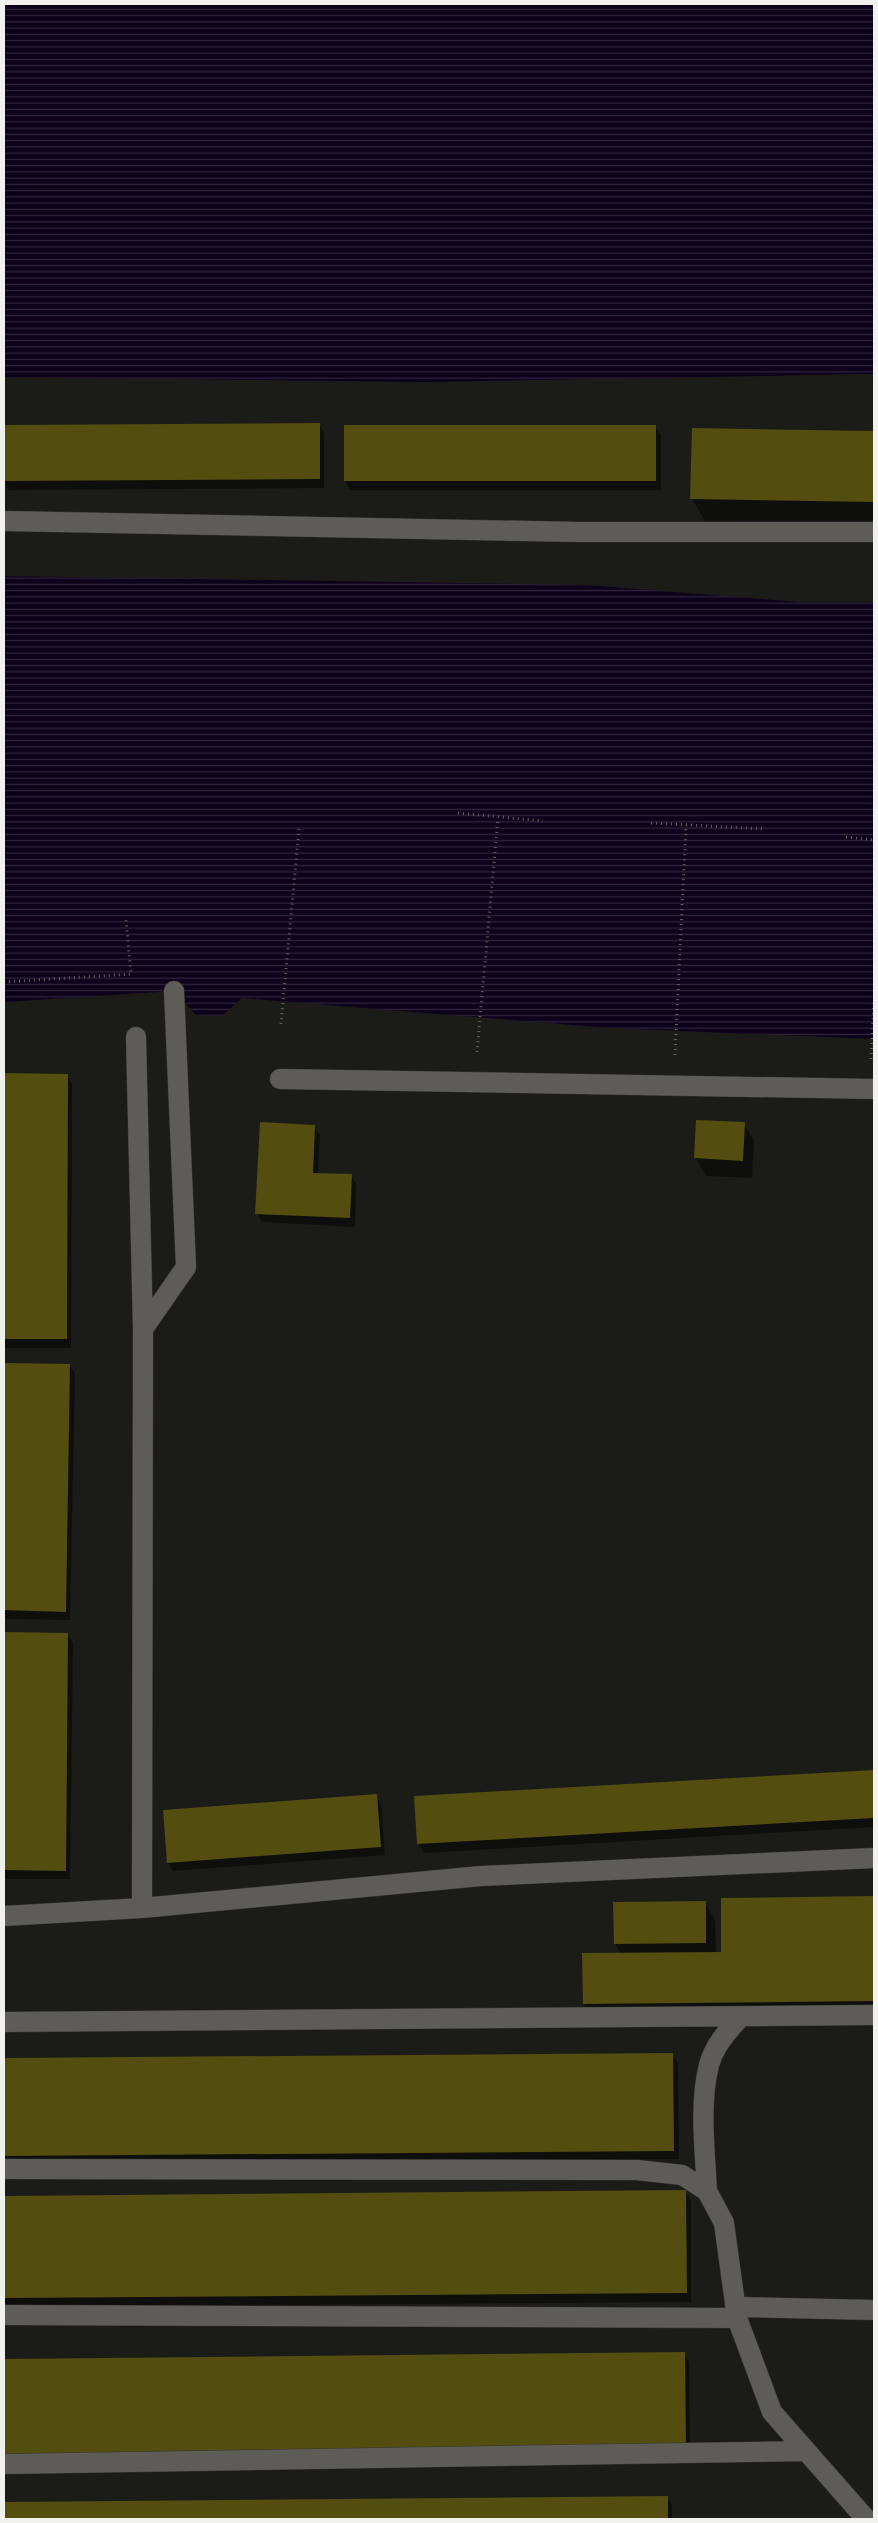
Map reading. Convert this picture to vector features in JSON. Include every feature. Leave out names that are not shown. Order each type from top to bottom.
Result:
[{"type":"lane","points":[[4,521],[570,532],[874,532]]},
{"type":"lane","points":[[143,1329],[186,1267],[174,991]]},
{"type":"lane","points":[[136,1037],[143,1329],[142,1908]]},
{"type":"lane","points":[[280,1079],[872,1089]]},
{"type":"lane","points":[[4,1916],[142,1908],[481,1876],[874,1858]]},
{"type":"lane","points":[[4,2022],[874,2016]]},
{"type":"lane","points":[[740,2018],[724,2035],[709,2065],[704,2114],[707,2191],[724,2223],[736,2313],[772,2412],[866,2519]]},
{"type":"lane","points":[[4,2169],[637,2170],[682,2174],[707,2191]]},
{"type":"lane","points":[[4,2315],[736,2313],[874,2310]]},
{"type":"lane","points":[[4,2464],[806,2451]]},
{"type":"path","points":[[458,813],[543,821]]},
{"type":"path","points":[[474,1083],[498,818]]},
{"type":"path","points":[[651,823],[765,829]]},
{"type":"path","points":[[674,1085],[686,825]]},
{"type":"path","points":[[282,1024],[299,829]]},
{"type":"path","points":[[846,837],[874,840]]},
{"type":"path","points":[[4,982],[131,974],[126,920]]},
{"type":"path","points":[[872,1089],[874,1002]]},
{"type":"shaded area","points":[[4,4],[874,4],[874,374],[426,382],[4,377]]},
{"type":"shaded area","points":[[4,576],[587,585],[811,603],[874,603],[874,1039],[610,1028],[242,998],[222,1016],[196,1015],[174,991],[4,1002]]},
{"type":"pier","points":[[874,374],[874,377],[777,378],[774,376]]},
{"type":"building","points":[[320,423],[320,479],[4,481],[4,425]]},
{"type":"building","points":[[344,425],[656,425],[656,481],[344,481]]},
{"type":"building","points":[[692,428],[874,431],[874,502],[690,499]]},
{"type":"building","points":[[4,1073],[68,1074],[67,1339],[4,1339]]},
{"type":"building","points":[[696,1120],[745,1122],[743,1161],[694,1158]]},
{"type":"building","points":[[260,1122],[315,1125],[313,1173],[352,1174],[350,1218],[255,1214]]},
{"type":"building","points":[[4,1363],[70,1364],[66,1612],[4,1610]]},
{"type":"building","points":[[4,1632],[68,1633],[66,1871],[4,1870]]},
{"type":"building","points":[[874,1770],[874,1818],[417,1844],[414,1796]]},
{"type":"building","points":[[377,1794],[381,1847],[167,1863],[163,1810]]},
{"type":"building","points":[[874,1896],[874,2001],[583,2004],[582,1953],[721,1952],[721,1898]]},
{"type":"building","points":[[706,1901],[706,1943],[614,1944],[613,1902]]},
{"type":"building","points":[[673,2053],[674,2151],[4,2156],[4,2058]]},
{"type":"building","points":[[686,2190],[687,2293],[4,2298],[4,2196]]},
{"type":"building","points":[[685,2352],[686,2447],[4,2454],[4,2359]]},
{"type":"building","points":[[668,2496],[668,2519],[4,2519],[4,2502]]}]
